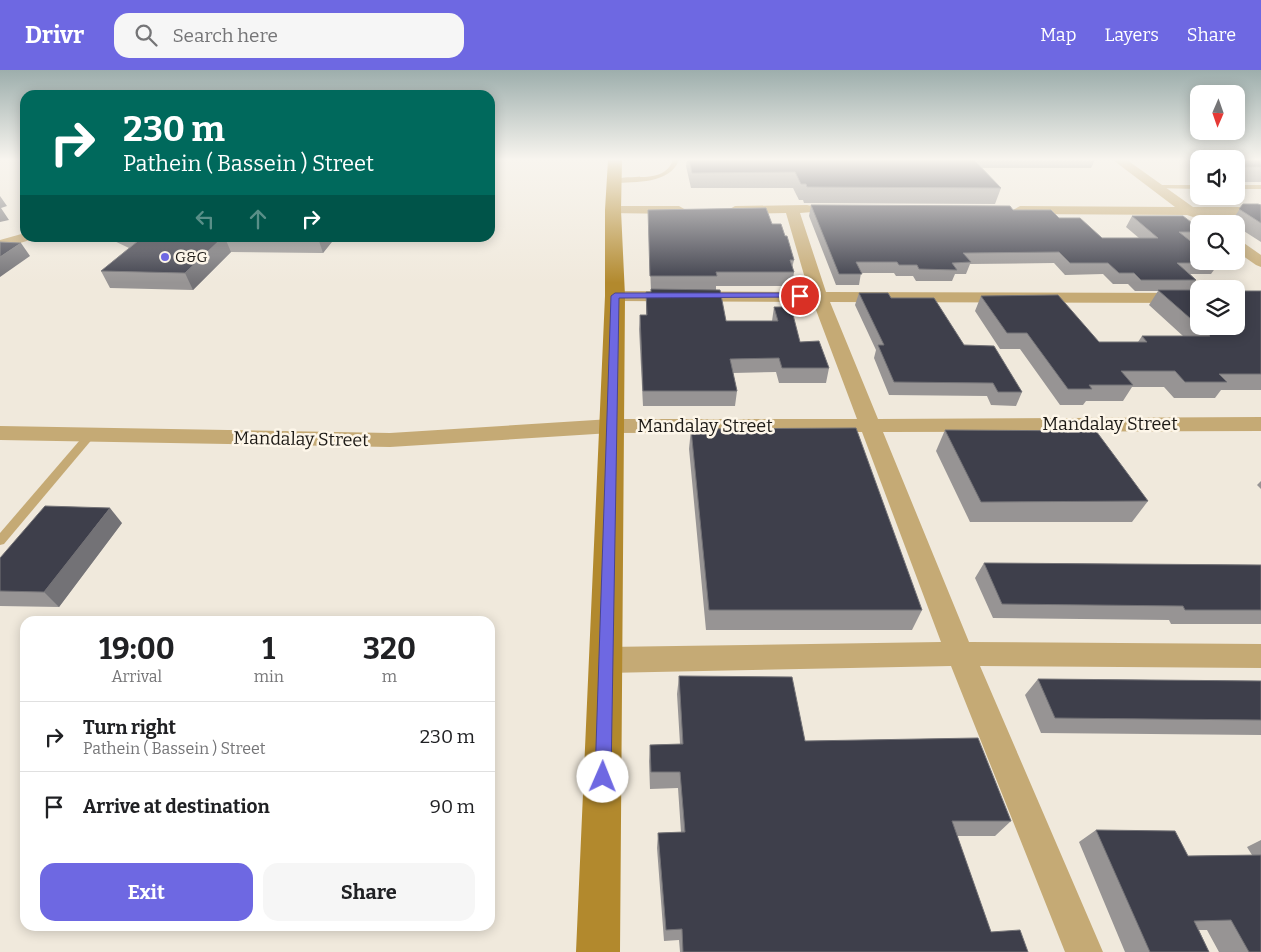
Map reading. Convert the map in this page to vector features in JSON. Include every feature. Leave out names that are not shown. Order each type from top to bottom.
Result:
[{"type":"street","points":[[598,952],[615,296],[613,201]]},
{"type":"street","points":[[1177,201],[1196,215]]},
{"type":"street","points":[[792,209],[819,296],[960,654],[1084,952]]},
{"type":"street","points":[[613,210],[693,210]]},
{"type":"street","points":[[723,210],[822,210]]},
{"type":"street","points":[[1002,210],[1261,211]]},
{"type":"street","points":[[0,245],[20,239]]},
{"type":"street","points":[[1245,250],[1261,262]]},
{"type":"street","points":[[615,296],[1190,298]]},
{"type":"street","name":"Mandalay Street","points":[[0,433],[390,440],[611,426],[1261,424]]},
{"type":"street","points":[[606,660],[960,654],[1261,656]]},
{"type":"lane","points":[[0,541],[90,434]]},
{"type":"building","points":[[1245,204],[1261,205],[1261,223],[1239,209]]},
{"type":"building","points":[[811,205],[1010,206],[1013,210],[1051,210],[1059,218],[1080,218],[1102,238],[1158,238],[1132,216],[1183,216],[1190,221],[1190,232],[1179,232],[1190,241],[1190,263],[1177,263],[1196,280],[1141,280],[1134,273],[1119,273],[1108,263],[1070,263],[1059,252],[963,253],[971,262],[952,263],[957,270],[919,269],[917,265],[899,265],[897,262],[856,262],[862,274],[839,274]]},
{"type":"building","points":[[766,208],[772,224],[781,224],[785,236],[787,236],[794,260],[790,260],[794,272],[716,272],[717,276],[650,276],[648,210]]},
{"type":"building","points":[[0,242],[21,243],[0,257]]},
{"type":"building","points":[[137,242],[218,242],[185,273],[101,271]]},
{"type":"building","points":[[651,289],[720,290],[726,321],[778,321],[774,307],[791,307],[800,342],[819,341],[829,368],[782,368],[779,358],[730,359],[737,391],[643,391],[640,315],[647,315],[646,292],[651,292]]},
{"type":"building","points":[[1158,290],[1190,290],[1190,318]]},
{"type":"building","points":[[1245,291],[1261,291],[1261,374],[1219,374],[1227,382],[1185,382],[1175,371],[1121,371],[1133,385],[1089,385],[1092,389],[1068,389],[1027,333],[1007,333],[981,296],[1058,295],[1099,342],[1147,342],[1142,336],[1245,335]]},
{"type":"building","points":[[859,293],[888,293],[891,298],[934,298],[964,345],[994,346],[1022,392],[998,392],[993,383],[894,382],[878,345],[884,345]]},
{"type":"building","points":[[856,428],[922,610],[709,610],[691,429]]},
{"type":"building","points":[[945,430],[1096,431],[1148,501],[981,502]]},
{"type":"building","points":[[45,506],[110,508],[44,592],[0,591],[0,558]]},
{"type":"building","points":[[984,563],[1261,565],[1261,610],[1185,610],[1183,606],[1002,604]]},
{"type":"building","points":[[679,676],[792,677],[805,741],[978,738],[1011,821],[952,821],[991,932],[1020,930],[1028,952],[683,952],[682,929],[666,930],[658,833],[685,832],[680,772],[651,772],[650,745],[683,744]]},
{"type":"building","points":[[1038,679],[1261,681],[1261,720],[1055,718]]},
{"type":"building","points":[[1096,830],[1175,831],[1188,856],[1261,855],[1261,952],[1249,952],[1231,920],[1194,921],[1209,952],[1150,952]]},
{"type":"place","name":"G&G","points":[[165,257]]},
{"type":"route","points":[[603,777],[615,296],[800,296]]}]
